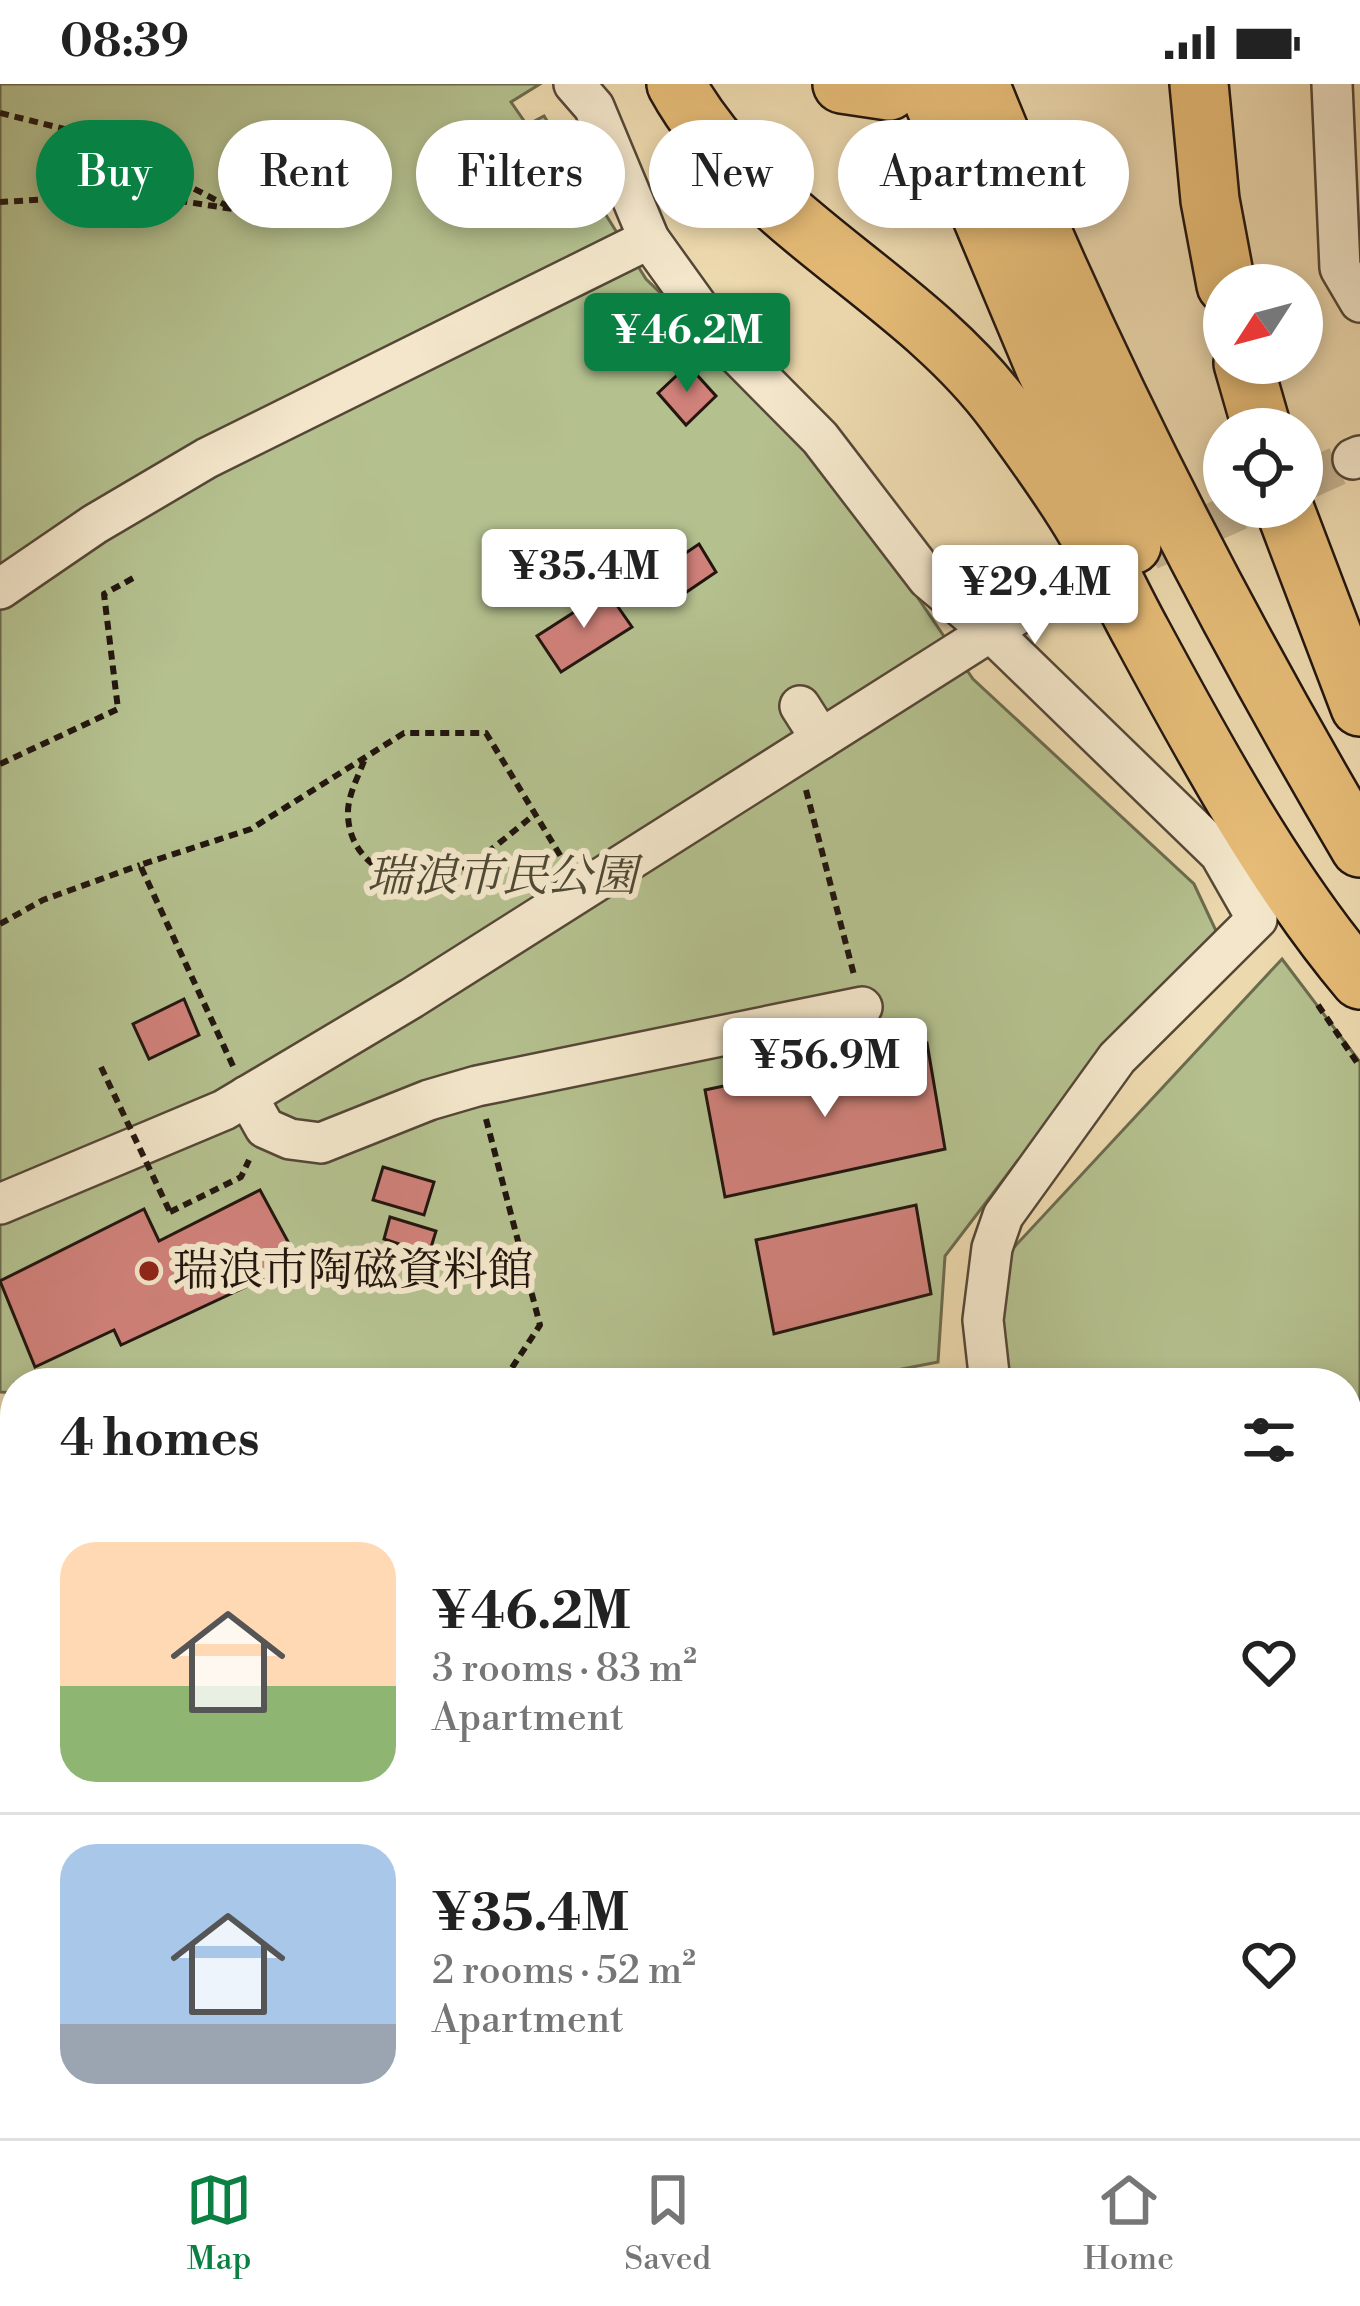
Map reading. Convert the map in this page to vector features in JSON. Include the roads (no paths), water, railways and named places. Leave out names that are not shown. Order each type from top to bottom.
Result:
[{"type":"highway","points":[[676,84],[754,183],[939,338],[1001,406],[1086,529],[1267,849],[1360,980]]},
{"type":"highway","points":[[980,84],[1076,311],[1163,493],[1262,683],[1360,848]]},
{"type":"highway","points":[[1198,84],[1222,264]]},
{"type":"highway","points":[[885,86],[1037,350],[1120,523],[1249,757],[1360,938]]},
{"type":"highway","points":[[1292,528],[1360,707]]},
{"type":"street","points":[[574,84],[594,107],[649,238],[718,335],[820,437],[928,579],[990,631],[1220,854],[1257,919],[1118,1058],[1003,1216],[992,1248],[983,1320],[988,1368]]},
{"type":"street","points":[[1332,84],[1340,268],[1360,302]]},
{"type":"street","points":[[0,589],[95,524],[207,458],[649,238]]},
{"type":"street","points":[[256,1112],[582,891],[811,723],[990,631],[1042,599]]},
{"type":"street","points":[[0,1204],[224,1110],[256,1112],[290,1138],[321,1143],[477,1086],[862,1007]]},
{"type":"tunnel","points":[[1323,473],[1353,459]]},
{"type":"tunnel","points":[[1042,599],[1203,527]]},
{"type":"place","name":"瑞浪市陶磁資料館","points":[[149,1271]]},
{"type":"park label","name":"瑞浪市民公園","points":[[502,877]]}]
